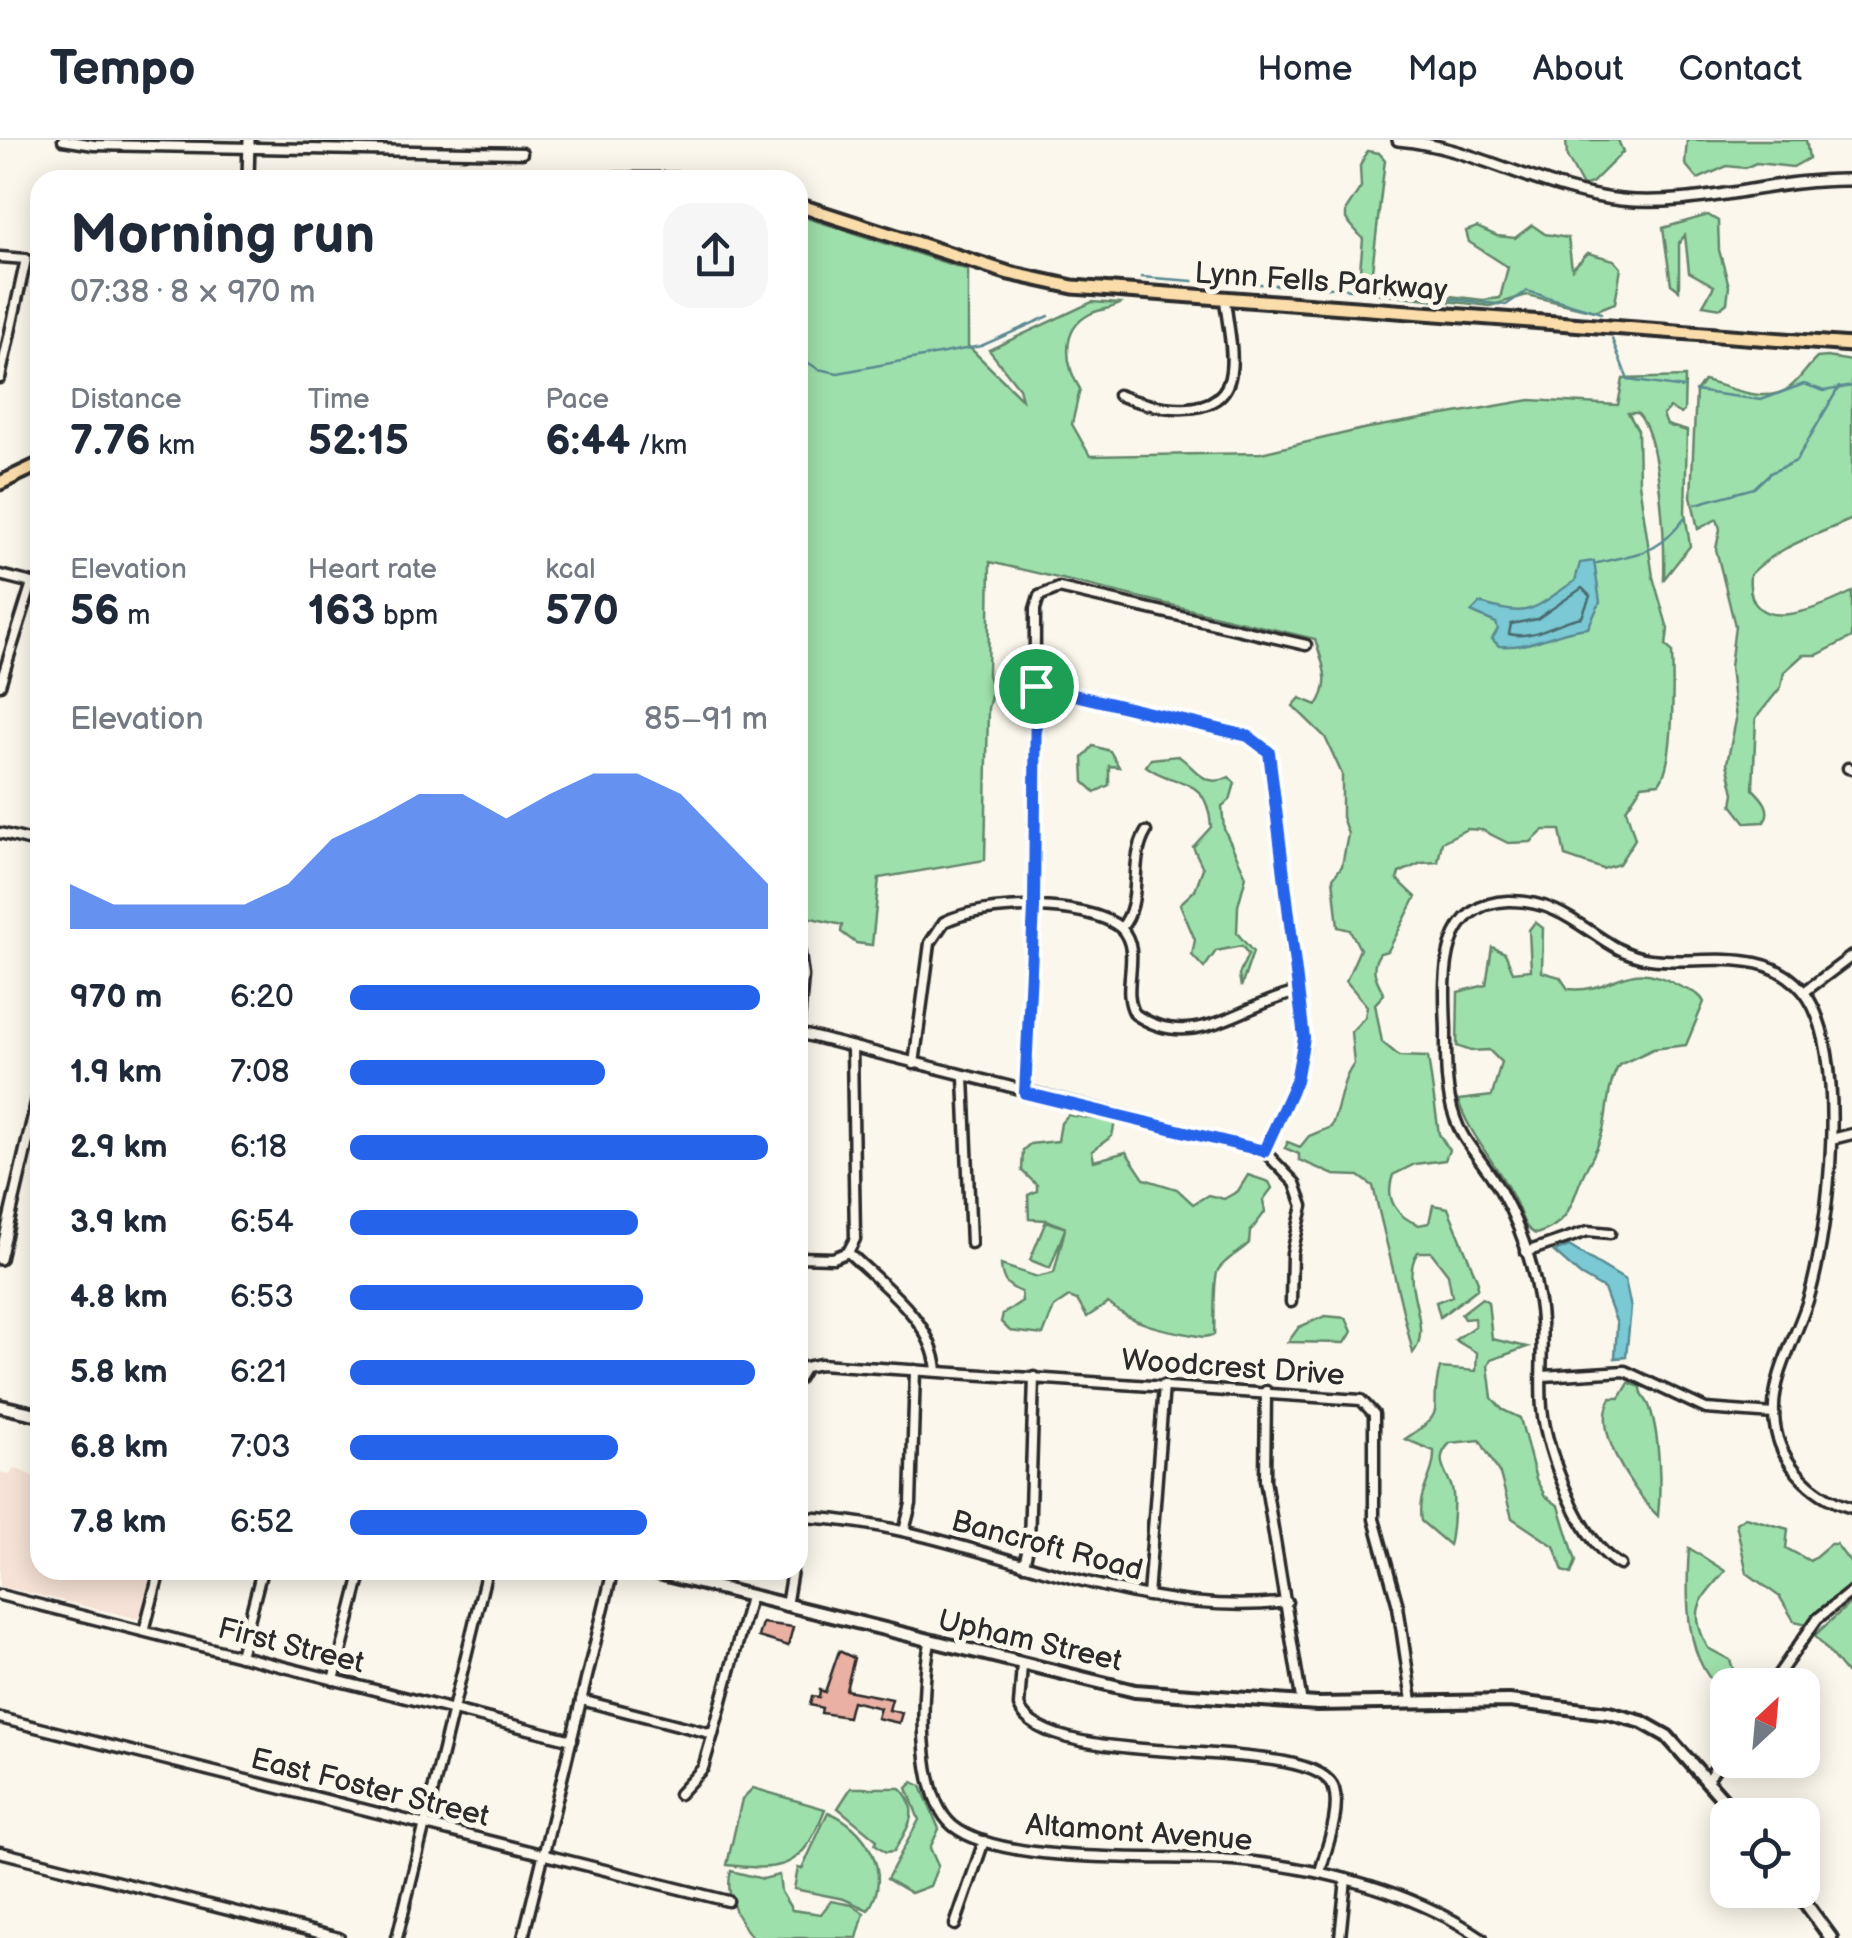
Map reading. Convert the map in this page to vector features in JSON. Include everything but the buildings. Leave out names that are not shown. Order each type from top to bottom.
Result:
[{"type":"main road","name":"Lynn Fells Parkway","points":[[808,208],[1034,279],[1090,289],[1852,345]]},
{"type":"main road","points":[[0,483],[30,469]]},
{"type":"main road","points":[[0,1406],[30,1413]]},
{"type":"main road","name":"Upham Street","points":[[693,1580],[930,1643],[1135,1691],[1302,1704],[1526,1702],[1633,1719],[1667,1736],[1723,1798]]},
{"type":"main road","points":[[1809,1908],[1831,1938]]},
{"type":"street","points":[[63,140],[92,145],[249,144],[522,153]]},
{"type":"street","points":[[1398,140],[1448,147],[1575,191],[1621,200],[1678,199],[1788,183],[1852,180]]},
{"type":"street","points":[[248,170],[249,144]]},
{"type":"street","points":[[0,257],[30,259]]},
{"type":"street","points":[[0,378],[26,259]]},
{"type":"street","points":[[1118,395],[1154,408],[1198,406],[1218,397],[1232,368],[1225,300]]},
{"type":"street","points":[[0,575],[30,582]]},
{"type":"street","points":[[1025,1093],[1034,908],[1036,609],[1042,593],[1059,588],[1306,645]]},
{"type":"street","points":[[0,685],[4,656],[30,598]]},
{"type":"street","points":[[1036,686],[1248,736],[1265,746],[1270,756],[1304,1038],[1302,1061],[1264,1151]]},
{"type":"street","points":[[1121,928],[1131,910],[1135,856],[1146,832]]},
{"type":"street","points":[[0,833],[30,841]]},
{"type":"street","points":[[1620,1565],[1597,1549],[1580,1522],[1547,1434],[1539,1303],[1526,1252],[1508,1203],[1460,1132],[1450,1101],[1444,970],[1450,942],[1465,919],[1496,902],[1543,905],[1644,958],[1757,962],[1780,972],[1804,992],[1822,1042],[1832,1138],[1820,1256],[1779,1378],[1774,1414],[1782,1450],[1798,1474],[1823,1497],[1852,1508]]},
{"type":"street","points":[[914,1064],[930,943],[936,930],[954,918],[1034,908],[1094,912],[1121,928],[1132,948],[1131,1008],[1144,1020],[1183,1029],[1208,1028],[1298,992]]},
{"type":"street","points":[[1804,992],[1852,956]]},
{"type":"street","points":[[808,1036],[1264,1151],[1295,1183],[1303,1206],[1292,1253],[1291,1302]]},
{"type":"street","points":[[808,1258],[832,1258],[848,1252],[855,1239],[852,1047]]},
{"type":"street","points":[[964,1077],[971,1242]]},
{"type":"street","points":[[1,1252],[30,1130]]},
{"type":"street","points":[[1832,1138],[1852,1134]]},
{"type":"street","points":[[1526,1252],[1588,1231],[1610,1233]]},
{"type":"street","points":[[848,1252],[924,1328],[934,1348],[936,1371]]},
{"type":"street","name":"Woodcrest Drive","points":[[808,1367],[814,1364],[1266,1391],[1350,1397],[1364,1402],[1374,1414],[1372,1503],[1398,1606],[1412,1701]]},
{"type":"street","points":[[904,1531],[911,1501],[915,1370]]},
{"type":"street","points":[[1543,1376],[1625,1370],[1714,1411],[1774,1414]]},
{"type":"street","points":[[1024,1565],[1029,1543],[1034,1377]]},
{"type":"street","points":[[1148,1596],[1164,1385]]},
{"type":"street","points":[[1266,1391],[1264,1468],[1302,1704]]},
{"type":"street","name":"Bancroft Road","points":[[808,1518],[851,1520],[904,1531],[1148,1596],[1287,1602]]},
{"type":"street","points":[[144,1632],[157,1580]]},
{"type":"street","points":[[240,1656],[259,1580]]},
{"type":"street","points":[[334,1680],[359,1580]]},
{"type":"street","points":[[397,1938],[485,1580]]},
{"type":"street","points":[[523,1938],[611,1580]]},
{"type":"street","points":[[786,1606],[790,1580]]},
{"type":"street","points":[[1783,1668],[1824,1612],[1852,1592]]},
{"type":"street","name":"First Street","points":[[0,1595],[572,1740]]},
{"type":"street","points":[[679,1794],[703,1768],[750,1597]]},
{"type":"street","name":"Altamont Avenue","points":[[930,1643],[923,1703],[933,1788],[949,1822],[984,1841],[1043,1852],[1243,1861],[1320,1872],[1447,1917],[1482,1938]]},
{"type":"street","points":[[1022,1665],[1019,1706],[1036,1727],[1146,1750],[1290,1760],[1322,1772],[1334,1788],[1335,1804],[1320,1872]]},
{"type":"street","points":[[582,1700],[714,1734]]},
{"type":"street","name":"East Foster Street","points":[[0,1718],[728,1901]]},
{"type":"street","points":[[956,1925],[984,1841]]},
{"type":"street","points":[[0,1852],[339,1938]]},
{"type":"street","points":[[1340,1938],[1346,1879]]},
{"type":"shaded area","points":[[14,1468],[30,1475],[30,1580],[150,1580],[140,1619],[0,1586],[0,1472],[10,1475]]},
{"type":"green space","points":[[1566,140],[1618,140],[1623,152],[1592,183],[1583,186],[1567,157]]},
{"type":"green space","points":[[1687,140],[1806,140],[1809,158],[1793,167],[1756,163],[1745,168],[1727,166],[1698,179],[1685,164]]},
{"type":"green space","points":[[1367,151],[1379,153],[1385,160],[1371,279],[1375,287],[1483,300],[1500,298],[1508,267],[1469,242],[1466,231],[1477,227],[1497,236],[1515,238],[1532,225],[1545,234],[1568,238],[1572,269],[1588,253],[1614,260],[1621,268],[1615,303],[1594,311],[1527,295],[1490,306],[1358,291],[1363,239],[1346,219],[1346,210],[1361,187],[1360,166]]},
{"type":"green space","points":[[1708,215],[1718,221],[1719,250],[1729,286],[1727,303],[1721,308],[1703,305],[1714,286],[1689,272],[1685,235],[1679,243],[1679,290],[1671,284],[1663,228]]},
{"type":"green space","points":[[808,218],[968,270],[968,346],[1022,399],[1019,388],[989,350],[1092,302],[1120,304],[1080,321],[1073,329],[1068,349],[1071,370],[1080,389],[1072,424],[1090,456],[1261,453],[1363,429],[1530,400],[1618,405],[1623,379],[1685,377],[1684,411],[1681,414],[1670,408],[1663,415],[1667,425],[1687,431],[1685,513],[1690,546],[1664,579],[1656,466],[1645,425],[1637,413],[1628,413],[1638,430],[1639,483],[1653,577],[1668,629],[1666,646],[1672,651],[1668,759],[1659,783],[1642,785],[1626,809],[1635,839],[1619,864],[1603,869],[1565,856],[1560,830],[1544,830],[1531,842],[1508,843],[1482,830],[1467,829],[1442,842],[1438,862],[1421,863],[1399,873],[1397,879],[1416,897],[1388,951],[1380,953],[1375,964],[1376,978],[1384,994],[1375,1004],[1382,1042],[1399,1056],[1428,1057],[1439,1134],[1449,1150],[1445,1160],[1415,1164],[1393,1175],[1391,1199],[1404,1217],[1419,1225],[1429,1223],[1433,1205],[1448,1208],[1478,1282],[1477,1289],[1440,1317],[1436,1302],[1452,1296],[1448,1274],[1431,1252],[1418,1252],[1411,1277],[1420,1330],[1413,1353],[1373,1186],[1359,1176],[1334,1175],[1299,1160],[1299,1154],[1285,1148],[1288,1142],[1300,1147],[1309,1136],[1331,1127],[1354,1064],[1351,1032],[1365,1017],[1367,1006],[1346,981],[1360,949],[1350,930],[1338,927],[1333,878],[1342,866],[1348,834],[1342,817],[1342,774],[1325,737],[1293,706],[1300,698],[1317,705],[1322,697],[1325,672],[1315,639],[990,562],[988,675],[993,689],[988,708],[985,860],[879,878],[872,945],[856,943],[841,932],[842,925],[808,917]]},
{"type":"green space","points":[[1817,358],[1852,361],[1852,519],[1786,549],[1761,565],[1750,575],[1751,596],[1759,608],[1772,614],[1788,614],[1852,592],[1852,637],[1817,655],[1803,655],[1784,672],[1781,687],[1756,718],[1753,789],[1763,800],[1767,813],[1764,822],[1746,823],[1732,805],[1734,793],[1727,763],[1736,720],[1730,667],[1735,626],[1716,549],[1720,529],[1717,519],[1698,529],[1691,496],[1696,392],[1704,381],[1758,395],[1779,393],[1793,385]]},
{"type":"green space","points":[[1093,746],[1110,751],[1119,767],[1109,766],[1109,785],[1095,792],[1084,782],[1083,758]]},
{"type":"green space","points":[[1178,756],[1206,779],[1229,777],[1235,783],[1230,800],[1222,806],[1224,829],[1246,876],[1238,906],[1237,933],[1253,952],[1241,987],[1239,975],[1248,954],[1242,946],[1216,951],[1204,968],[1192,955],[1195,940],[1180,904],[1195,890],[1203,868],[1193,847],[1211,827],[1208,810],[1203,798],[1188,784],[1146,766],[1151,759]]},
{"type":"green space","points":[[1535,922],[1543,928],[1542,972],[1560,977],[1568,989],[1585,989],[1645,974],[1693,992],[1704,1002],[1686,1045],[1653,1049],[1619,1065],[1610,1087],[1601,1138],[1570,1208],[1558,1223],[1536,1234],[1525,1225],[1458,1100],[1492,1096],[1501,1062],[1489,1050],[1471,1051],[1457,1046],[1458,992],[1486,985],[1492,947],[1505,953],[1513,972],[1531,970],[1529,930]]},
{"type":"green space","points":[[1068,1115],[1115,1122],[1112,1136],[1092,1151],[1094,1161],[1126,1152],[1144,1179],[1177,1189],[1193,1204],[1208,1195],[1224,1199],[1238,1191],[1248,1175],[1269,1182],[1272,1188],[1263,1200],[1265,1212],[1250,1232],[1249,1243],[1224,1263],[1216,1275],[1214,1335],[1204,1337],[1153,1326],[1108,1303],[1087,1317],[1077,1300],[1069,1297],[1054,1307],[1043,1335],[1010,1331],[1001,1322],[1003,1314],[1022,1301],[1021,1292],[1004,1279],[1001,1265],[1037,1277],[1054,1273],[1065,1229],[1050,1268],[1030,1260],[1046,1221],[1066,1228],[1047,1220],[1029,1219],[1028,1195],[1037,1191],[1037,1185],[1022,1171],[1023,1150],[1030,1144],[1058,1141],[1061,1123]]},
{"type":"green space","points":[[1482,1298],[1488,1302],[1492,1339],[1527,1347],[1491,1360],[1488,1366],[1492,1398],[1503,1410],[1520,1418],[1536,1479],[1545,1496],[1559,1506],[1576,1561],[1571,1574],[1563,1571],[1554,1546],[1512,1518],[1500,1474],[1480,1440],[1450,1443],[1442,1455],[1453,1493],[1449,1545],[1421,1521],[1421,1501],[1434,1451],[1405,1439],[1433,1415],[1440,1368],[1476,1371],[1477,1353],[1455,1340],[1475,1326],[1474,1318],[1464,1319],[1461,1314]]},
{"type":"green space","points":[[1325,1316],[1346,1318],[1352,1332],[1345,1343],[1288,1342],[1299,1327]]},
{"type":"green space","points":[[1629,1383],[1641,1387],[1656,1433],[1658,1516],[1618,1461],[1607,1428],[1606,1412],[1611,1398],[1620,1398]]},
{"type":"green space","points":[[1745,1517],[1788,1529],[1786,1548],[1810,1561],[1830,1544],[1836,1544],[1852,1565],[1852,1583],[1807,1624],[1794,1621],[1780,1597],[1747,1573],[1736,1523]]},
{"type":"green space","points":[[1689,1548],[1725,1571],[1704,1597],[1698,1623],[1708,1648],[1730,1660],[1733,1668],[1710,1668],[1710,1678],[1695,1647],[1687,1586]]},
{"type":"green space","points":[[1852,1601],[1852,1680],[1815,1635]]},
{"type":"green space","points":[[913,1782],[921,1786],[939,1829],[930,1848],[938,1866],[930,1886],[911,1893],[887,1879],[919,1820],[907,1788]]},
{"type":"green space","points":[[753,1788],[825,1809],[800,1854],[778,1866],[727,1865],[742,1799]]},
{"type":"green space","points":[[851,1788],[900,1788],[907,1796],[910,1821],[894,1851],[886,1852],[875,1844],[877,1840],[838,1808]]},
{"type":"green space","points":[[828,1812],[854,1828],[872,1852],[878,1881],[868,1910],[844,1899],[794,1889],[798,1868],[802,1869]]},
{"type":"green space","points":[[731,1871],[763,1879],[779,1875],[781,1892],[792,1910],[821,1914],[831,1901],[852,1905],[864,1913],[857,1938],[753,1938],[731,1899]]},
{"type":"water","points":[[1594,561],[1600,602],[1588,628],[1523,645],[1499,646],[1492,639],[1498,629],[1496,623],[1471,612],[1480,603],[1511,611],[1531,608],[1575,581],[1580,563]]},
{"type":"water","points":[[1569,1246],[1625,1280],[1631,1308],[1626,1357],[1615,1358],[1617,1324],[1604,1289],[1580,1275],[1554,1252]]},
{"type":"waterway","points":[[1141,277],[1193,281]]},
{"type":"waterway","points":[[1240,283],[1372,290],[1506,305],[1527,291],[1601,313]]},
{"type":"waterway","points":[[808,362],[838,373],[981,346],[1049,316]]},
{"type":"waterway","points":[[1612,339],[1628,380],[1684,388]]},
{"type":"waterway","points":[[1695,391],[1761,400],[1804,384],[1824,391],[1852,386]]},
{"type":"waterway","points":[[1696,504],[1754,488],[1770,473],[1796,461],[1839,387]]},
{"type":"waterway","points":[[1594,564],[1655,547],[1685,518]]},
{"type":"route","points":[[1036,686],[1248,736],[1259,740],[1269,752],[1304,1038],[1296,1081],[1264,1151],[1025,1093],[1034,908],[1036,686]]}]
